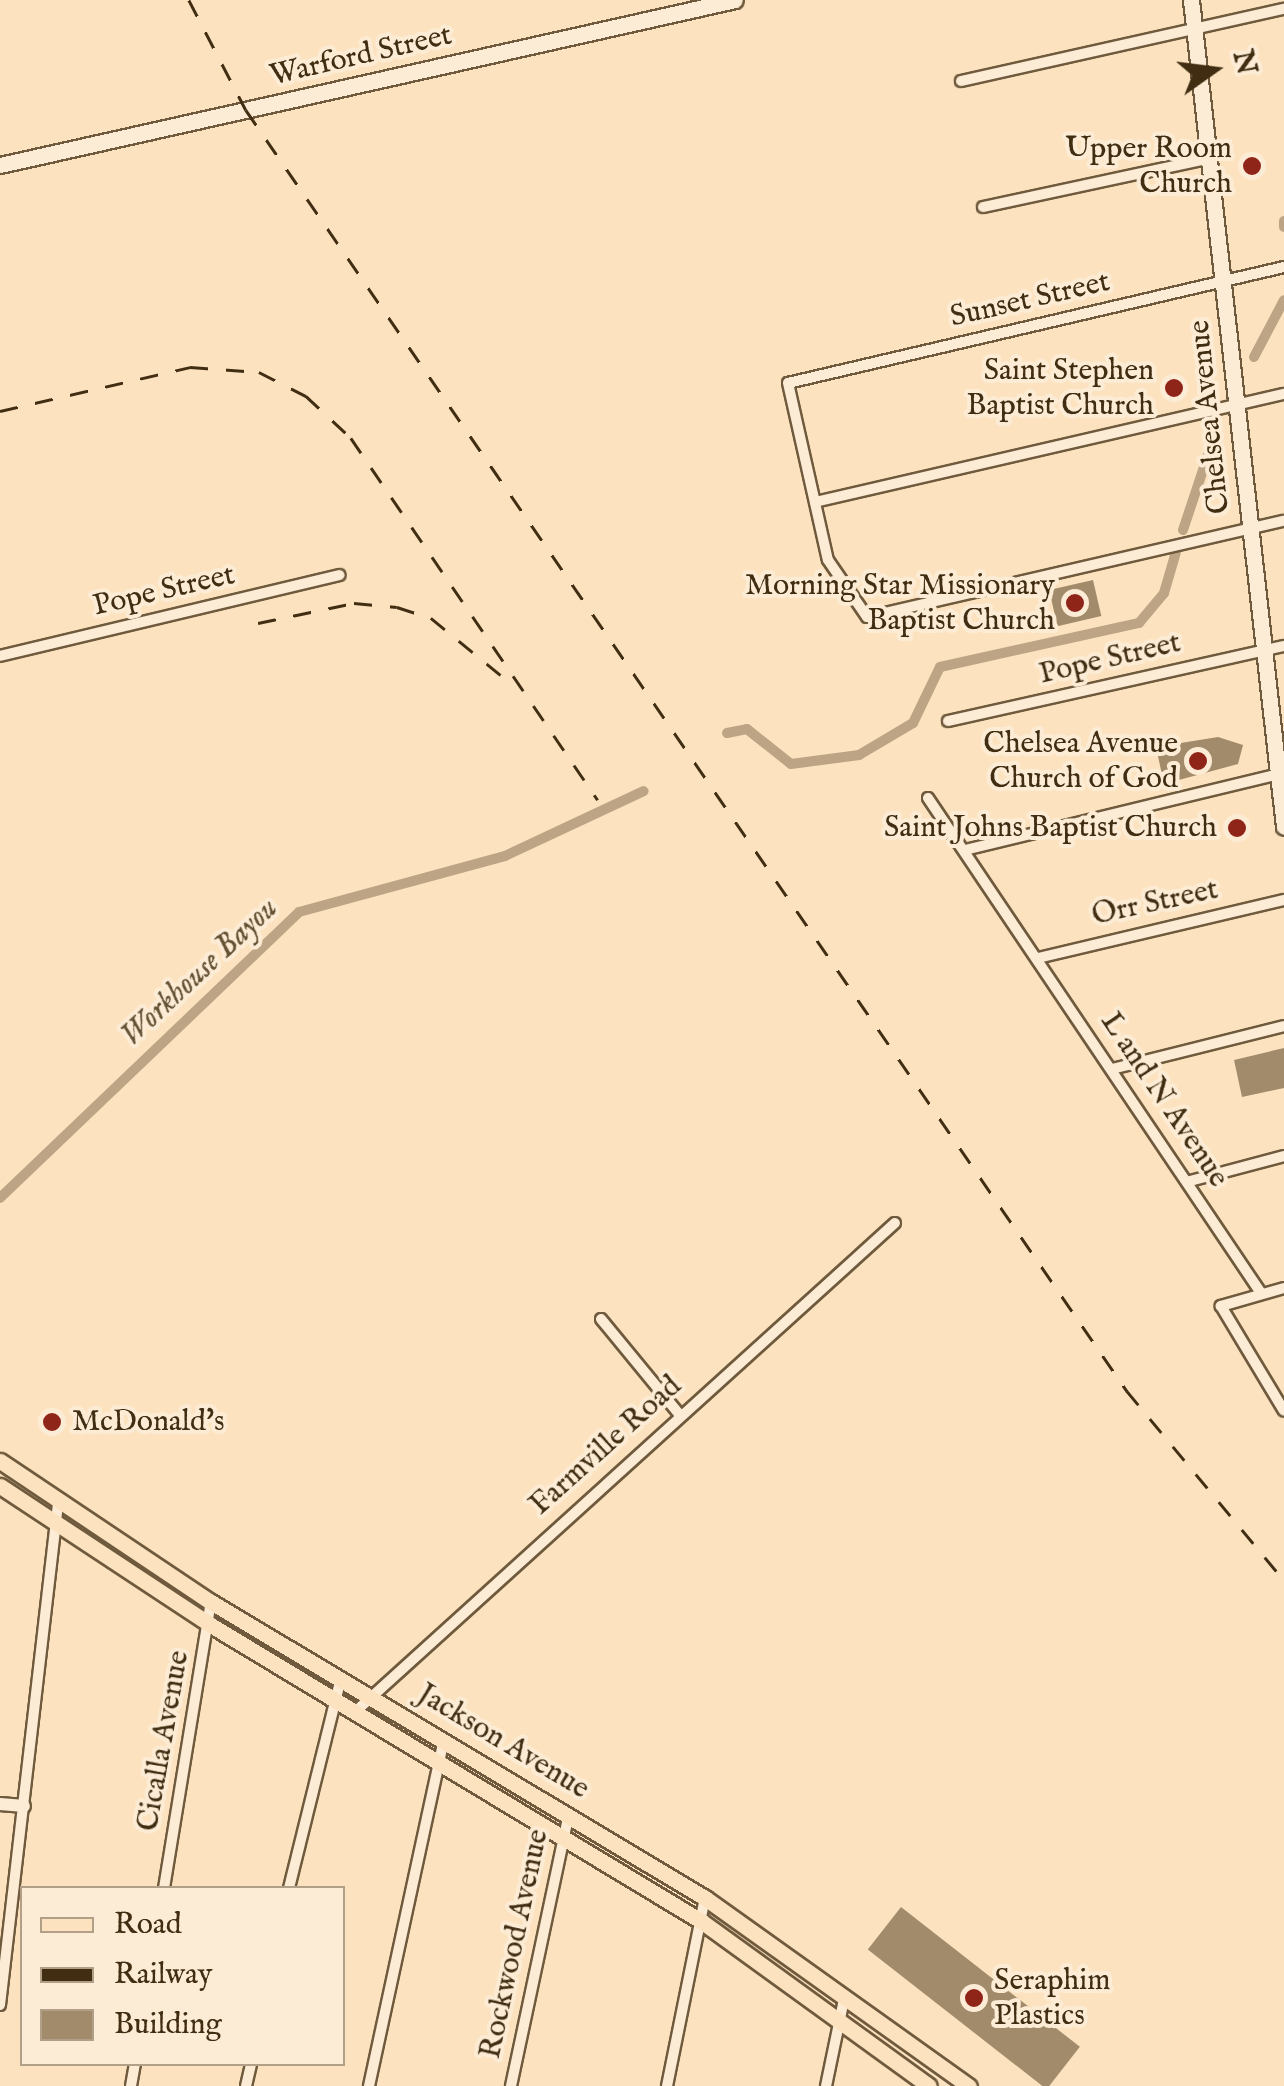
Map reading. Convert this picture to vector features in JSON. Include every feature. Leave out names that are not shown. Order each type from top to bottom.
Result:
[{"type":"main road","name":"Warford Street","points":[[0,165],[735,0]]},
{"type":"main road","name":"Chelsea Avenue","points":[[1190,0],[1284,827]]},
{"type":"main road","name":"Jackson Avenue","points":[[0,1461],[58,1504],[212,1602],[569,1812],[706,1898],[969,2086]]},
{"type":"main road","name":"Jackson Avenue","points":[[0,1486],[55,1528],[208,1624],[564,1834],[701,1921],[929,2086]]},
{"type":"street","points":[[960,81],[1284,9]]},
{"type":"street","points":[[982,207],[1206,159]]},
{"type":"street","name":"Sunset Street","points":[[815,502],[788,383],[1284,267]]},
{"type":"street","points":[[1284,394],[815,502],[828,560],[867,617],[1284,521]]},
{"type":"street","name":"Pope Street","points":[[0,656],[339,575]]},
{"type":"street","name":"Pope Street","points":[[948,722],[1284,646]]},
{"type":"street","points":[[965,850],[1279,774]]},
{"type":"street","name":"L and N Avenue","points":[[928,798],[1190,1181],[1261,1293]]},
{"type":"street","name":"Orr Street","points":[[1038,958],[1284,900]]},
{"type":"street","points":[[1112,1069],[1284,1026]]},
{"type":"street","points":[[1190,1181],[1284,1156]]},
{"type":"street","name":"Farmville Road","points":[[356,1711],[367,1693],[895,1223]]},
{"type":"street","points":[[1284,1288],[1221,1306],[1223,1322],[1284,1412]]},
{"type":"street","points":[[601,1319],[679,1414]]},
{"type":"street","points":[[0,2006],[58,1504]]},
{"type":"street","name":"Cicalla Avenue","points":[[164,1886],[212,1602]]},
{"type":"street","points":[[289,1886],[330,1696],[341,1678]]},
{"type":"street","points":[[369,2086],[444,1740]]},
{"type":"street","points":[[0,1804],[24,1806]]},
{"type":"street","name":"Rockwood Avenue","points":[[511,2086],[569,1812]]},
{"type":"street","points":[[667,2086],[706,1898]]},
{"type":"street","points":[[826,2086],[844,1999]]},
{"type":"building","name":"Morning Star Missionary Baptist Church","points":[[1093,580],[1101,616],[1057,626],[1049,590]]},
{"type":"building","name":"Chelsea Avenue Church of God","points":[[1218,737],[1243,745],[1238,764],[1164,784],[1156,747]]},
{"type":"building","points":[[1284,1048],[1284,1088],[1242,1097],[1234,1060]]},
{"type":"building","name":"Seraphim Plastics","points":[[901,1907],[1080,2047],[1049,2086],[1042,2086],[868,1950]]},
{"type":"waterway","name":"Workhouse Bayou","points":[[1284,221],[1284,227]]},
{"type":"waterway","name":"Workhouse Bayou","points":[[1254,357],[1284,300]]},
{"type":"waterway","name":"Workhouse Bayou","points":[[1183,530],[1213,440]]},
{"type":"waterway","name":"Workhouse Bayou","points":[[727,733],[747,729],[791,764],[859,755],[913,723],[940,667],[1139,623],[1164,593],[1176,552]]},
{"type":"waterway","name":"Workhouse Bayou","points":[[0,1198],[299,912],[505,856],[644,791]]},
{"type":"railway","points":[[189,0],[246,110],[1127,1391],[1284,1580]]},
{"type":"railway","points":[[0,411],[190,367],[259,372],[306,396],[351,438],[598,800]]},
{"type":"railway","points":[[258,623],[354,603],[397,607],[431,618],[503,677]]},
{"type":"place","name":"Upper Room Church","points":[[1252,166]]},
{"type":"place","name":"Saint Stephen Baptist Church","points":[[1174,388]]},
{"type":"place","name":"Morning Star Missionary Baptist Church","points":[[1075,603]]},
{"type":"place","name":"Chelsea Avenue Church of God","points":[[1198,761]]},
{"type":"place","name":"Saint Johns Baptist Church","points":[[1237,828]]},
{"type":"place","name":"McDonald's","points":[[52,1422]]},
{"type":"place","name":"Seraphim Plastics","points":[[974,1998]]}]
